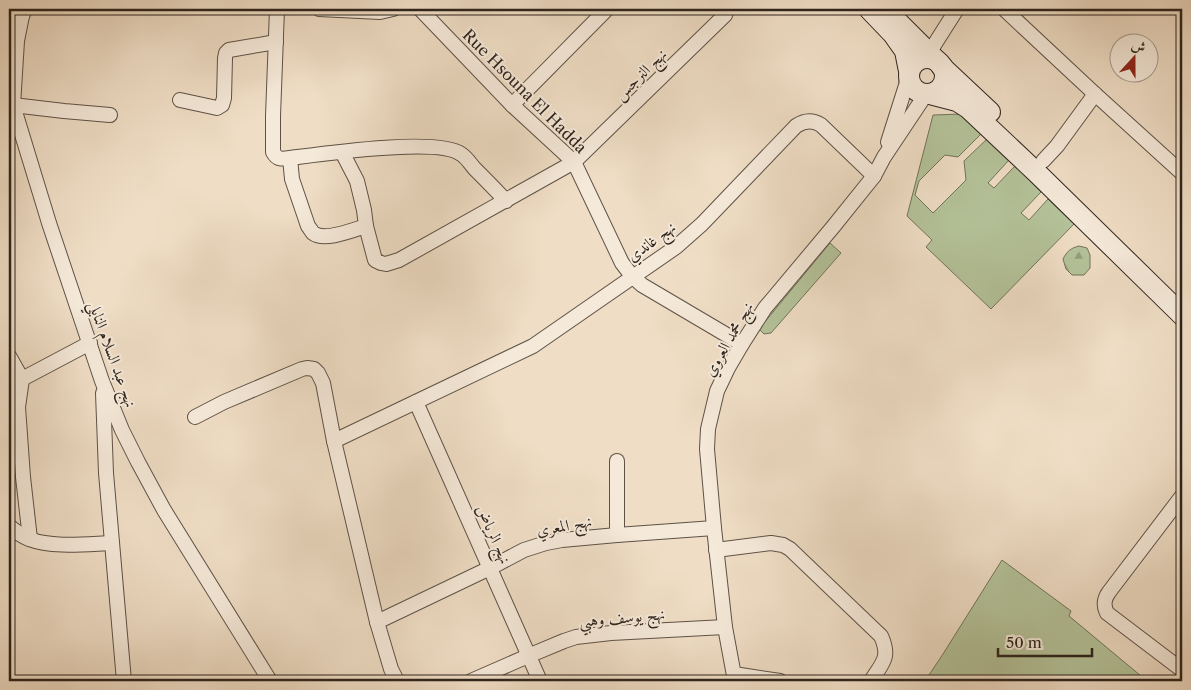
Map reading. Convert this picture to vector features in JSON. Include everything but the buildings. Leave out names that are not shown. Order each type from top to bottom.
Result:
[{"type":"main road","points":[[869,9],[893,34],[905,51],[925,65],[1043,161],[1182,297]]},
{"type":"main road","points":[[885,9],[925,65],[944,72],[943,83],[940,88],[928,94]]},
{"type":"main road","points":[[925,65],[912,86],[915,90],[957,101],[968,108],[1182,316]]},
{"type":"street","points":[[277,9],[273,116],[273,152],[275,156],[278,158],[290,158],[342,152],[419,147],[442,148],[460,153],[506,201]]},
{"type":"street","points":[[319,9],[380,12],[394,9]]},
{"type":"street","name":"Rue Hsouna El Hadda","points":[[420,9],[512,105],[574,162],[622,263],[632,276],[642,285],[742,344]]},
{"type":"street","points":[[512,105],[607,9]]},
{"type":"street","name":"نهج النرجس","points":[[366,226],[375,260],[386,264],[398,260],[574,162],[725,15],[727,9]]},
{"type":"street","points":[[884,157],[925,65],[958,9]]},
{"type":"street","points":[[1004,9],[1182,173]]},
{"type":"street","points":[[9,10],[24,12]]},
{"type":"street","name":"نهج عبد السلام النابلي","points":[[24,12],[17,41],[11,105],[102,382],[122,430],[155,495],[270,681]]},
{"type":"street","points":[[180,100],[217,108],[222,105],[225,58],[228,50],[276,42]]},
{"type":"street","name":"نهج محمد العروي","points":[[735,678],[725,627],[707,449],[708,429],[717,392],[728,368],[765,308],[874,176],[884,157],[928,94]]},
{"type":"street","points":[[1043,161],[1057,146],[1095,94]]},
{"type":"street","points":[[11,105],[110,115]]},
{"type":"street","name":"نهج غاندي","points":[[334,442],[533,346],[676,247],[702,224],[801,123],[812,121],[821,125],[874,176]]},
{"type":"street","points":[[290,158],[292,179],[308,226],[312,232],[327,237],[366,226],[357,181],[342,152]]},
{"type":"street","points":[[9,394],[22,379],[90,343]]},
{"type":"street","points":[[9,356],[22,379],[18,407],[30,539]]},
{"type":"street","points":[[194,416],[296,372],[310,368],[318,372],[323,383],[334,442],[376,622],[391,669],[397,681]]},
{"type":"street","points":[[102,382],[106,473],[124,681]]},
{"type":"street","name":"نهج الرياض","points":[[416,402],[540,681]]},
{"type":"street","points":[[617,461],[617,535]]},
{"type":"street","points":[[1182,496],[1108,592],[1104,602],[1107,613],[1182,670]]},
{"type":"street","points":[[9,526],[17,533],[30,539],[54,544],[112,543]]},
{"type":"street","name":"نهج المعري","points":[[376,622],[524,550],[546,543],[617,535],[714,528]]},
{"type":"street","points":[[716,550],[771,543],[783,545],[790,549],[881,636],[887,650],[885,658],[870,681]]},
{"type":"street","name":"نهج يوسف وهبي","points":[[471,681],[564,641],[586,636],[725,627]]},
{"type":"street","points":[[735,678],[780,681]]},
{"type":"green space","points":[[962,114],[982,133],[958,157],[945,155],[919,181],[915,195],[933,213],[966,180],[964,161],[987,139],[1009,160],[988,183],[994,188],[1015,166],[1041,192],[1021,213],[1029,220],[1048,199],[1074,224],[991,309],[926,247],[932,240],[907,216],[933,115]]},
{"type":"green space","points":[[830,243],[841,253],[771,333],[764,334],[759,329]]},
{"type":"green space","points":[[1079,246],[1087,248],[1090,255],[1090,268],[1084,275],[1072,275],[1066,269],[1063,259],[1070,250]]},
{"type":"green space","points":[[1002,560],[1071,611],[1069,616],[1147,681],[925,681]]}]
